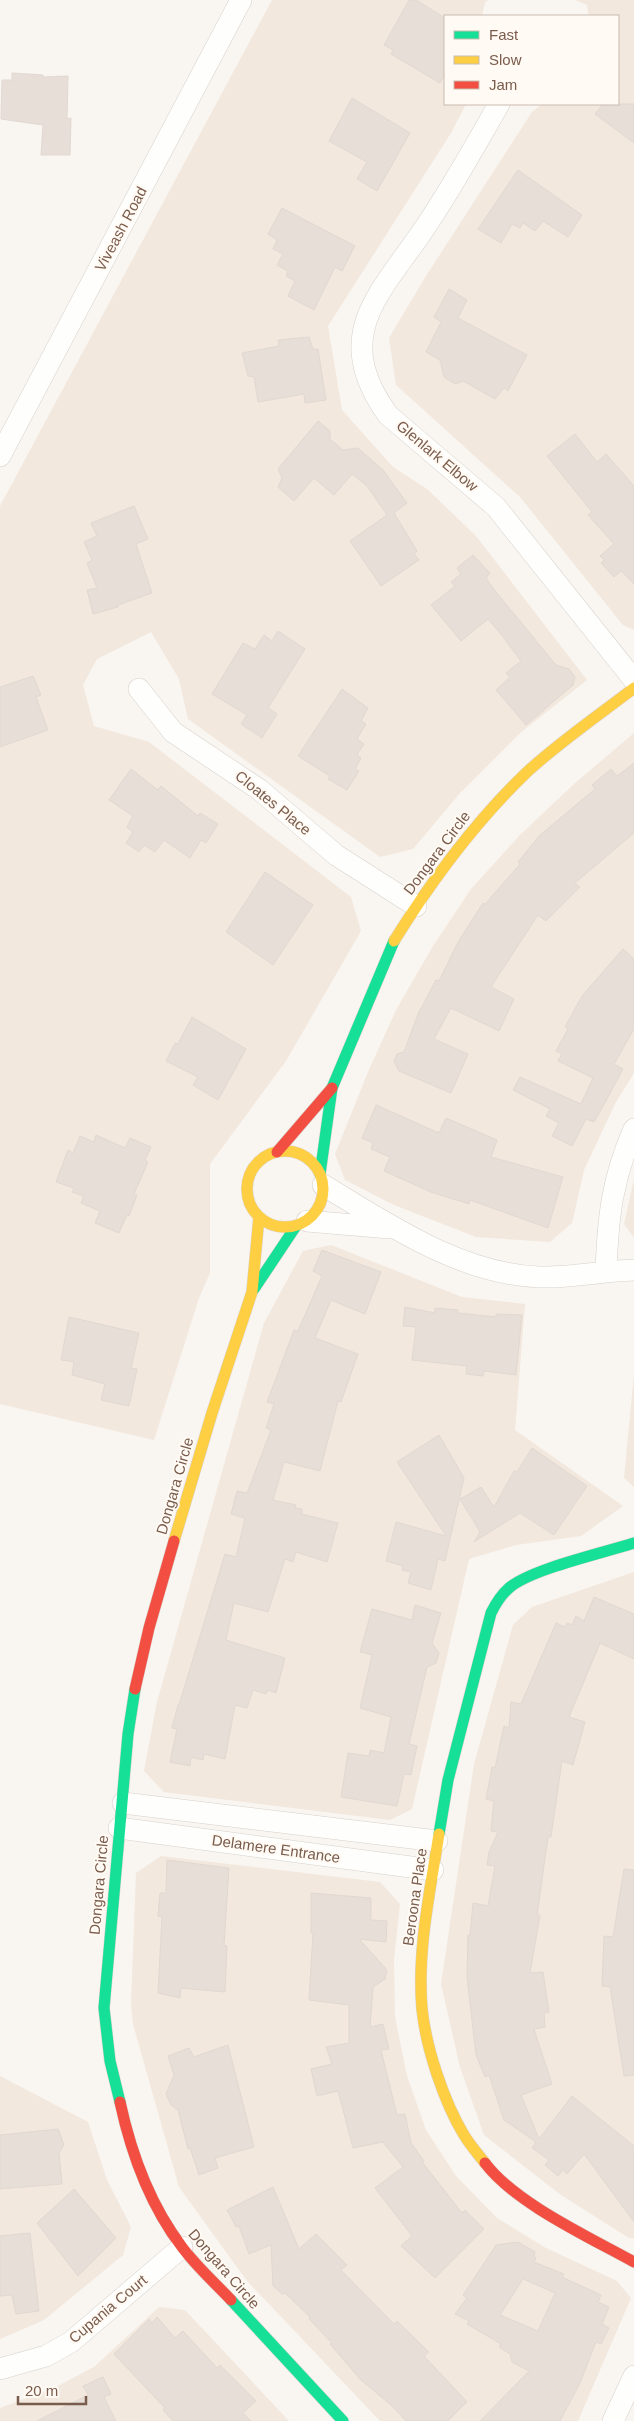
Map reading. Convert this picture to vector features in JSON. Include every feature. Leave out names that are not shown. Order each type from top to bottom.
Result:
[{"type":"street","name":"Viveash Road","points":[[0,456],[241,0]]},
{"type":"street","name":"Glenlark Elbow","points":[[498,105],[461,172],[424,229],[378,292],[368,313],[363,335],[363,358],[376,398],[388,415],[415,440],[456,471],[501,512],[634,680]]},
{"type":"street","name":"Dongara Circle","points":[[322,1180],[332,1088],[389,950],[416,906],[474,826],[528,772],[634,688]]},
{"type":"street","name":"Cloates Place","points":[[139,689],[173,732],[260,790],[336,855],[416,906]]},
{"type":"street","name":"Dongara Circle","points":[[277,1152],[332,1088]]},
{"type":"street","points":[[606,1271],[607,1223],[614,1185],[634,1129]]},
{"type":"street","points":[[395,1228],[302,1224],[282,1228],[267,1224],[254,1213],[247,1198],[246,1182],[258,1161],[269,1154],[284,1150],[299,1153],[310,1160],[322,1180],[395,1228],[445,1252],[488,1269],[539,1277],[634,1270]]},
{"type":"street","points":[[302,1224],[321,1204],[322,1180]]},
{"type":"street","name":"Dongara Circle","points":[[259,1217],[252,1292],[212,1413],[149,1628],[136,1685],[128,1734],[104,2008],[110,2061],[121,2108],[135,2157],[156,2205],[182,2247],[342,2421]]},
{"type":"street","name":"Dongara Circle","points":[[252,1292],[302,1224]]},
{"type":"street","name":"Beroona Place","points":[[634,1543],[526,1577],[510,1585],[498,1598],[491,1613],[448,1780],[424,1926],[421,1969],[422,2010],[431,2052],[445,2095],[464,2135],[491,2170],[523,2197],[634,2262]]},
{"type":"street","name":"Delamere Entrance","points":[[123,1803],[438,1841]]},
{"type":"street","name":"Delamere Entrance","points":[[119,1828],[433,1870]]},
{"type":"street","name":"Cupania Court","points":[[0,2369],[46,2356],[71,2342],[182,2247]]},
{"type":"street","points":[[613,2421],[634,2376]]},
{"type":"shaded area","points":[[272,0],[489,0],[485,2],[482,15],[444,15],[444,105],[465,105],[451,133],[328,326],[342,410],[393,467],[427,489],[476,536],[587,680],[520,733],[461,792],[413,849],[380,857],[188,719],[179,679],[151,632],[97,659],[83,685],[94,726],[149,742],[351,897],[361,931],[286,1061],[210,1164],[210,1273],[199,1298],[154,1440],[0,1404],[0,506]]},
{"type":"shaded area","points":[[575,0],[634,0],[634,630],[623,625],[520,497],[396,385],[389,338],[426,276],[532,112],[541,105],[619,105],[619,15],[589,15],[587,5]]},
{"type":"shaded area","points":[[634,733],[634,1073],[616,1102],[584,1170],[572,1223],[550,1242],[476,1237],[394,1205],[345,1180],[335,1154],[368,1072],[396,1010],[433,946],[471,889],[519,836],[574,784]]},
{"type":"shaded area","points":[[634,1179],[634,1238],[624,1224]]},
{"type":"shaded area","points":[[331,1245],[462,1297],[525,1304],[515,1430],[623,1506],[581,1536],[516,1545],[469,1559],[412,1809],[390,1820],[164,1792],[144,1771],[157,1702],[264,1323],[303,1251]]},
{"type":"shaded area","points":[[634,1374],[634,1487],[624,1478]]},
{"type":"shaded area","points":[[634,1572],[634,2238],[629,2238],[561,2195],[484,2135],[460,2067],[441,1984],[474,1764],[513,1625],[532,1607]]},
{"type":"shaded area","points":[[161,1856],[380,1882],[400,1904],[394,1960],[395,2017],[407,2076],[426,2130],[456,2176],[497,2218],[546,2248],[617,2281],[631,2298],[578,2421],[380,2421],[247,2281],[179,2187],[133,2024],[131,2005],[136,1873]]},
{"type":"shaded area","points":[[0,2076],[88,2122],[107,2180],[131,2227],[123,2255],[44,2320],[0,2339]]},
{"type":"shaded area","points":[[159,2307],[185,2310],[289,2421],[0,2421],[0,2408],[56,2387],[94,2367]]},
{"type":"building","points":[[409,0],[416,0],[444,17],[444,75],[440,83],[391,54],[393,50],[384,45]]},
{"type":"building","points":[[12,73],[43,75],[43,77],[68,76],[67,119],[71,118],[70,155],[41,155],[43,125],[1,119],[2,80],[12,80]]},
{"type":"building","points":[[352,98],[410,133],[377,191],[357,179],[367,162],[329,141]]},
{"type":"building","points":[[634,104],[634,143],[595,114],[602,105]]},
{"type":"building","points":[[518,170],[582,215],[568,237],[543,221],[535,231],[523,223],[520,228],[512,224],[501,243],[478,229]]},
{"type":"building","points":[[282,208],[355,246],[342,271],[335,267],[314,310],[288,296],[295,281],[286,276],[288,271],[277,265],[283,254],[273,249],[277,240],[268,234]]},
{"type":"building","points":[[449,289],[467,300],[458,318],[527,355],[508,391],[504,388],[495,399],[463,381],[455,384],[444,377],[440,360],[426,352],[441,322],[434,317]]},
{"type":"building","points":[[309,337],[313,349],[318,349],[326,400],[305,403],[304,394],[258,402],[254,377],[248,376],[242,353],[279,346],[278,340]]},
{"type":"building","points":[[318,421],[330,431],[330,439],[343,450],[358,448],[383,470],[407,503],[394,513],[417,551],[414,554],[419,560],[381,586],[350,541],[387,515],[367,486],[352,474],[334,495],[314,478],[294,501],[278,487],[282,478],[278,469]]},
{"type":"building","points":[[575,434],[597,462],[606,454],[634,486],[634,584],[621,571],[614,577],[601,563],[605,560],[600,556],[614,544],[588,515],[592,512],[547,456]]},
{"type":"building","points":[[134,506],[148,539],[136,544],[152,593],[118,605],[118,607],[93,614],[87,590],[97,588],[87,563],[92,560],[84,542],[97,536],[91,523]]},
{"type":"building","points":[[473,555],[490,573],[486,578],[492,587],[556,665],[569,669],[575,677],[573,685],[526,725],[496,690],[510,677],[506,673],[521,661],[500,633],[488,619],[461,641],[431,605],[455,586],[451,582],[461,574],[457,568]]},
{"type":"building","points":[[278,631],[305,649],[268,708],[277,714],[262,738],[241,724],[247,715],[212,694],[243,643],[255,649],[264,635],[272,641]]},
{"type":"building","points":[[33,676],[41,695],[36,697],[48,730],[0,747],[0,687]]},
{"type":"building","points":[[342,689],[368,708],[361,721],[366,724],[357,739],[364,744],[357,755],[361,758],[355,769],[359,771],[347,790],[328,779],[330,776],[298,756]]},
{"type":"building","points":[[634,763],[634,833],[575,883],[580,887],[546,921],[538,915],[491,987],[514,999],[499,1031],[451,1008],[434,1039],[468,1054],[451,1093],[399,1071],[394,1062],[397,1054],[404,1052],[418,1014],[436,980],[439,981],[458,942],[483,903],[485,904],[520,864],[518,862],[539,836],[595,789],[592,785],[611,769],[617,776]]},
{"type":"building","points":[[131,769],[158,790],[161,786],[198,816],[200,813],[218,824],[206,843],[201,840],[190,858],[164,840],[155,852],[144,845],[139,852],[126,843],[133,832],[127,827],[133,816],[109,800]]},
{"type":"building","points":[[265,872],[313,905],[273,965],[226,932]]},
{"type":"building","points":[[623,949],[634,959],[634,1029],[614,1064],[623,1069],[594,1122],[586,1119],[572,1146],[552,1136],[559,1123],[546,1116],[550,1109],[513,1090],[520,1077],[581,1104],[593,1078],[558,1061],[562,1054],[556,1051],[568,1029],[565,1027],[582,996]]},
{"type":"building","points":[[192,1017],[246,1049],[218,1100],[193,1085],[198,1077],[166,1061],[175,1043],[178,1044]]},
{"type":"building","points":[[376,1105],[439,1133],[446,1118],[497,1140],[491,1157],[563,1177],[548,1228],[470,1200],[469,1204],[431,1192],[384,1171],[390,1157],[371,1149],[373,1143],[362,1138]]},
{"type":"building","points":[[96,1135],[125,1148],[130,1138],[151,1147],[145,1160],[148,1162],[134,1194],[137,1195],[129,1216],[127,1215],[119,1233],[95,1223],[100,1211],[81,1203],[84,1196],[72,1192],[74,1188],[56,1182],[68,1150],[73,1153],[80,1136],[94,1142]]},
{"type":"building","points":[[322,1250],[381,1272],[365,1314],[331,1300],[315,1338],[358,1354],[341,1402],[338,1401],[320,1471],[284,1462],[273,1500],[296,1505],[295,1508],[302,1509],[302,1514],[338,1523],[327,1562],[296,1552],[293,1562],[285,1559],[268,1612],[234,1603],[226,1640],[285,1658],[276,1693],[268,1690],[266,1694],[253,1690],[247,1708],[235,1705],[225,1759],[204,1754],[203,1760],[191,1757],[190,1766],[170,1762],[177,1729],[172,1728],[178,1705],[225,1554],[236,1557],[245,1518],[231,1514],[237,1491],[247,1493],[271,1430],[266,1428],[274,1404],[267,1402],[294,1330],[298,1331],[322,1276],[313,1271]]},
{"type":"building","points":[[405,1307],[435,1313],[435,1308],[458,1310],[458,1313],[496,1317],[496,1314],[522,1315],[516,1375],[484,1371],[483,1376],[466,1374],[467,1366],[412,1360],[416,1327],[403,1326]]},
{"type":"building","points":[[69,1317],[139,1333],[131,1368],[137,1369],[129,1406],[101,1400],[105,1384],[72,1375],[74,1362],[61,1360]]},
{"type":"building","points":[[439,1435],[464,1478],[445,1561],[438,1559],[431,1590],[408,1583],[411,1572],[402,1570],[403,1566],[386,1561],[396,1522],[446,1536],[397,1462]]},
{"type":"building","points":[[532,1448],[587,1486],[554,1535],[520,1513],[474,1542],[480,1532],[460,1499],[481,1487],[494,1507],[514,1471],[517,1472]]},
{"type":"building","points":[[594,1597],[634,1614],[634,1659],[600,1643],[569,1717],[585,1722],[573,1765],[562,1761],[551,1837],[548,1837],[537,1915],[540,1915],[530,1973],[543,1972],[549,2012],[544,2013],[545,2027],[534,2029],[552,2084],[521,2095],[539,2139],[572,2096],[634,2146],[634,2222],[584,2154],[567,2174],[563,2170],[558,2176],[545,2165],[549,2160],[532,2148],[536,2142],[504,2120],[489,2075],[485,2077],[476,2055],[467,1977],[468,1935],[470,1935],[473,1903],[488,1906],[495,1866],[487,1865],[489,1852],[498,1832],[491,1831],[494,1801],[486,1799],[492,1767],[495,1768],[504,1726],[509,1728],[511,1702],[521,1704],[556,1623],[565,1627],[567,1623],[572,1625],[576,1616],[584,1621]]},
{"type":"building","points":[[415,1605],[441,1613],[432,1643],[439,1653],[436,1663],[427,1667],[409,1744],[417,1746],[411,1775],[404,1774],[397,1806],[341,1797],[348,1753],[369,1756],[370,1750],[384,1753],[391,1717],[360,1708],[372,1655],[360,1652],[372,1609],[412,1620]]},
{"type":"building","points":[[167,1860],[229,1868],[224,1945],[227,1946],[225,1992],[181,1988],[180,1998],[158,1993],[162,1917],[158,1916],[160,1893],[166,1893]]},
{"type":"building","points":[[624,1869],[634,1870],[634,2075],[624,2076],[610,1987],[602,1986],[604,1936],[613,1937]]},
{"type":"building","points":[[311,1893],[371,1898],[371,1920],[387,1921],[386,1942],[359,1939],[387,1970],[385,1979],[373,1987],[370,2027],[383,2024],[389,2049],[381,2050],[397,2115],[405,2114],[411,2143],[424,2161],[422,2162],[462,2213],[465,2210],[484,2229],[435,2278],[401,2246],[412,2236],[375,2188],[403,2167],[383,2142],[353,2148],[338,2091],[317,2096],[311,2069],[332,2064],[326,2047],[349,2043],[349,2005],[309,2000],[313,1933],[311,1933]]},
{"type":"building","points":[[228,2045],[254,2147],[215,2158],[218,2168],[199,2175],[190,2148],[188,2149],[178,2110],[171,2105],[166,2094],[174,2075],[168,2056],[189,2048],[194,2057]]},
{"type":"building","points":[[58,2129],[64,2145],[59,2153],[62,2184],[0,2189],[0,2135]]},
{"type":"building","points":[[273,2187],[299,2249],[316,2234],[347,2265],[341,2270],[394,2324],[397,2321],[429,2352],[424,2356],[467,2402],[448,2421],[406,2421],[392,2406],[360,2379],[330,2344],[332,2343],[309,2319],[310,2317],[285,2293],[282,2294],[273,2286],[271,2245],[249,2254],[239,2226],[236,2227],[227,2210]]},
{"type":"building","points":[[74,2189],[116,2238],[78,2276],[37,2223]]},
{"type":"building","points":[[30,2233],[39,2311],[16,2314],[12,2295],[0,2296],[0,2236]]},
{"type":"building","points":[[518,2242],[535,2252],[534,2256],[536,2258],[534,2262],[564,2274],[562,2277],[601,2295],[598,2302],[609,2307],[602,2324],[609,2328],[601,2344],[596,2342],[580,2383],[560,2421],[480,2421],[529,2371],[512,2362],[510,2354],[499,2347],[501,2344],[467,2324],[469,2321],[455,2314],[467,2298],[463,2295],[496,2245]],"holes":[[[523,2279],[555,2293],[538,2331],[500,2315]]]},
{"type":"building","points":[[157,2317],[175,2338],[183,2331],[217,2368],[220,2365],[256,2401],[243,2413],[251,2421],[173,2421],[163,2410],[165,2408],[114,2354],[149,2319],[152,2323]]},
{"type":"building","points":[[103,2377],[111,2394],[104,2397],[116,2421],[37,2421],[88,2395],[83,2386]]},
{"type":"traffic: fast","points":[[320,1174],[332,1088],[394,941]]},
{"type":"traffic: fast","points":[[254,1289],[296,1226]]},
{"type":"traffic: fast","points":[[439,1834],[448,1780],[491,1613],[499,1599],[509,1588],[533,1574],[634,1543]]},
{"type":"traffic: fast","points":[[120,2102],[110,2061],[104,2008],[128,1734],[135,1689]]},
{"type":"traffic: fast","points":[[231,2300],[343,2421]]},
{"type":"traffic: slow","points":[[394,941],[439,874],[471,832],[507,792],[551,751],[634,688]]},
{"type":"traffic: slow","points":[[278,1151],[292,1151],[306,1157],[317,1168],[323,1182],[323,1189],[320,1204],[312,1216],[292,1227],[278,1227],[264,1221],[253,1210],[247,1196],[247,1182],[253,1168],[264,1157],[278,1151]]},
{"type":"traffic: slow","points":[[174,1541],[212,1413],[252,1292],[259,1217]]},
{"type":"traffic: slow","points":[[439,1834],[428,1899],[421,1965],[424,2024],[437,2074],[450,2107],[466,2139],[485,2163]]},
{"type":"traffic: jam","points":[[277,1152],[332,1088]]},
{"type":"traffic: jam","points":[[135,1689],[149,1628],[174,1541]]},
{"type":"traffic: jam","points":[[120,2102],[136,2159],[160,2214],[187,2254],[231,2300]]},
{"type":"traffic: jam","points":[[485,2163],[498,2178],[533,2205],[634,2262]]}]
